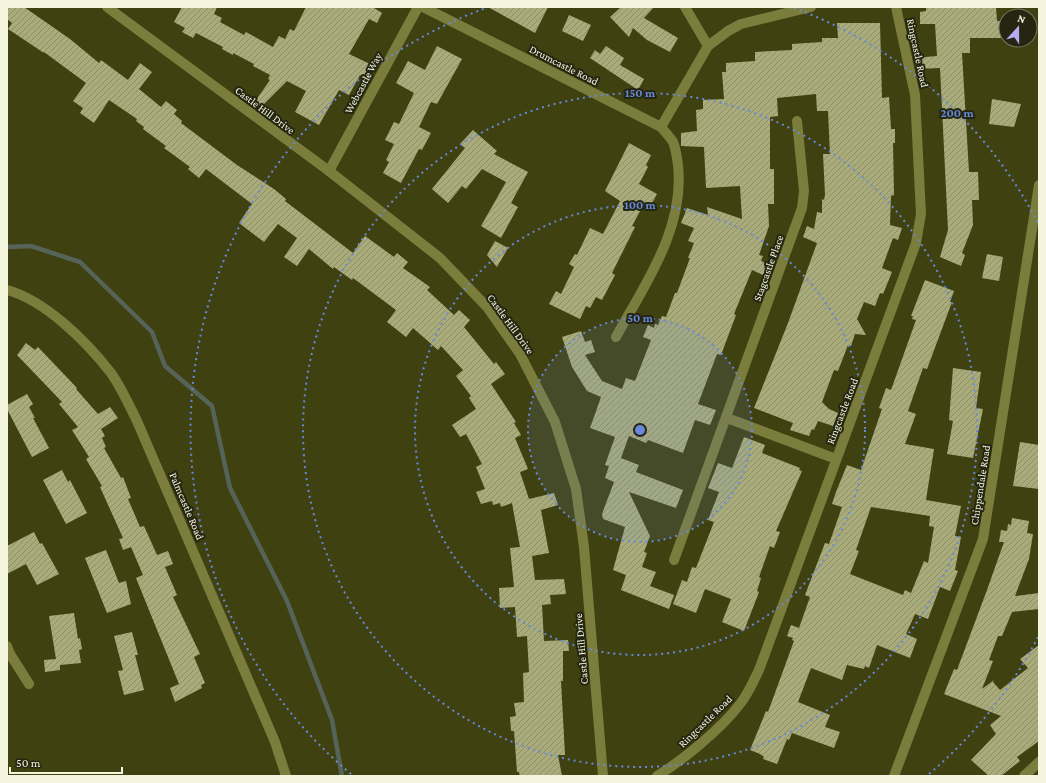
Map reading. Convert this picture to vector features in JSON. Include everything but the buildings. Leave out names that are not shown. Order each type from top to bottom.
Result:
[{"type":"street","name":"Castle Hill Drive","points":[[107,7],[329,171],[440,258],[486,307],[520,354],[555,422],[576,489],[584,547],[603,776]]},
{"type":"street","name":"Webcastle Way","points":[[329,171],[418,7]]},
{"type":"street","name":"Drumcastle Road","points":[[423,7],[661,127],[673,141],[676,152],[678,198],[673,224],[664,248],[616,337]]},
{"type":"street","points":[[686,7],[708,46]]},
{"type":"street","points":[[661,127],[708,46],[728,31],[741,24],[811,7]]},
{"type":"street","name":"Ringcastle Road","points":[[657,776],[674,766],[723,723],[739,706],[748,693],[759,670],[916,243],[921,214],[915,95],[896,7]]},
{"type":"street","name":"Stagcastle Place","points":[[674,560],[727,418],[802,208],[804,191],[797,121]]},
{"type":"street","name":"Chippendale Road","points":[[894,776],[983,538],[1039,185]]},
{"type":"street","name":"Palmcastle Road","points":[[7,290],[43,307],[77,334],[111,374],[137,421],[275,742],[286,776]]},
{"type":"street","points":[[727,418],[836,459]]},
{"type":"street","points":[[7,646],[10,654],[29,684]]},
{"type":"street","points":[[1024,776],[1039,762]]},
{"type":"waterway","points":[[7,247],[31,246],[80,262],[152,332],[165,366],[212,406],[230,488],[287,601],[332,720],[342,776]]}]
